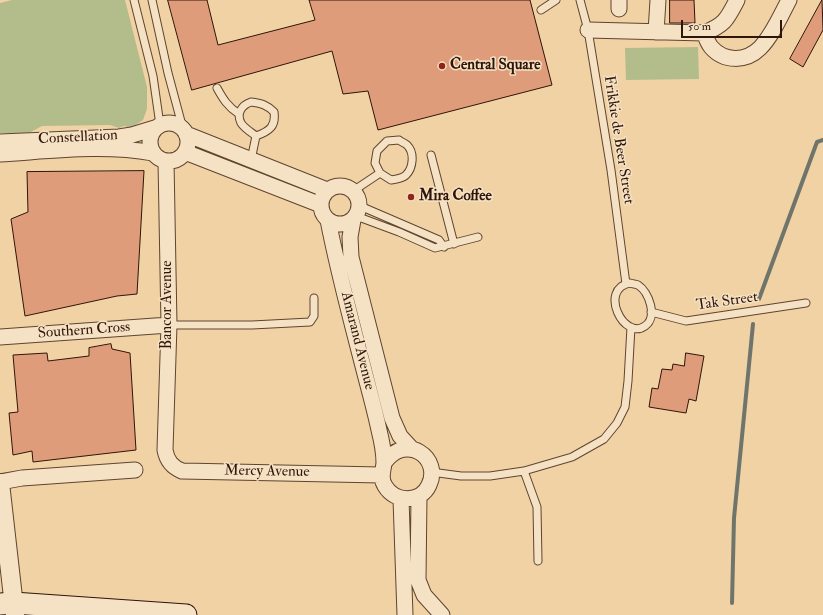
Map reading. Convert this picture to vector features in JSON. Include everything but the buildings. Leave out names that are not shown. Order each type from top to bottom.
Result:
[{"type":"main road","points":[[9,607],[186,615]]},
{"type":"street","points":[[656,32],[658,0]]},
{"type":"street","points":[[588,30],[704,33],[723,23],[737,0]]},
{"type":"street","points":[[704,33],[710,45],[719,54],[733,58],[745,57],[754,53],[764,44],[789,0]]},
{"type":"street","points":[[184,132],[188,140],[187,147],[176,159],[160,157],[150,144],[150,138],[158,126],[166,123],[172,123],[184,132],[327,190]]},
{"type":"street","name":"Constellation","points":[[0,142],[119,137],[132,135],[158,126]]},
{"type":"street","name":"Constellation","points":[[0,154],[93,149],[130,150],[160,157]]},
{"type":"street","points":[[184,152],[321,205]]},
{"type":"street","name":"Bancor Avenue","points":[[160,157],[169,325],[164,450]]},
{"type":"street","points":[[343,186],[353,191],[359,200],[356,214],[343,224],[338,225],[328,220],[322,211],[321,205],[327,190],[332,187],[343,186]]},
{"type":"street","name":"Amarand Avenue","points":[[356,214],[350,237],[351,257],[392,418],[400,436],[412,449]]},
{"type":"street","name":"Amarand Avenue","points":[[328,220],[379,430],[382,469]]},
{"type":"street","name":"Southern Cross","points":[[0,337],[169,325]]},
{"type":"street","points":[[412,449],[426,457],[432,472],[429,486],[419,496],[407,499],[395,496],[385,487],[382,481],[382,469],[389,456],[396,451],[412,449]]},
{"type":"street","name":"Mercy Avenue","points":[[164,450],[169,462],[174,468],[182,471],[382,469]]},
{"type":"street","points":[[9,607],[0,483],[22,478],[135,470]]},
{"type":"street","points":[[419,496],[418,580],[424,595],[442,615]]},
{"type":"street","points":[[401,498],[405,615]]},
{"type":"lane","points":[[134,0],[153,76],[158,126]]},
{"type":"lane","points":[[152,0],[168,73],[184,132]]},
{"type":"lane","points":[[541,10],[556,0]]},
{"type":"lane","name":"Frikkie de Beer Street","points":[[580,0],[588,30],[611,170],[626,284]]},
{"type":"lane","points":[[217,88],[226,104],[239,114]]},
{"type":"lane","points":[[251,102],[261,103],[268,106],[274,112],[275,121],[271,128],[265,133],[256,136],[247,130],[240,122],[239,114],[241,108],[245,104],[251,102]]},
{"type":"lane","points":[[251,160],[256,136]]},
{"type":"lane","points":[[387,140],[399,140],[407,146],[411,152],[413,160],[406,175],[401,179],[391,180],[380,173],[375,162],[377,151],[387,140]]},
{"type":"lane","points":[[431,156],[454,244]]},
{"type":"lane","points":[[353,191],[380,173]]},
{"type":"lane","points":[[356,214],[435,248],[444,247],[478,237]]},
{"type":"lane","points":[[356,214],[439,240],[444,247]]},
{"type":"lane","points":[[623,284],[626,284],[638,285],[648,298],[651,318],[647,325],[640,328],[628,326],[618,313],[615,303],[615,294],[618,288],[623,284]]},
{"type":"lane","points":[[169,325],[252,325],[310,322],[314,316],[314,298]]},
{"type":"lane","name":"Tak Street","points":[[651,312],[686,321],[806,303]]},
{"type":"lane","points":[[432,472],[461,476],[490,476],[524,471],[572,457],[604,439],[617,423],[625,407],[632,327]]},
{"type":"lane","points":[[524,471],[537,507],[538,561]]},
{"type":"green space","points":[[12,0],[125,0],[147,87],[147,109],[143,120],[131,128],[124,126],[119,128],[110,125],[42,126],[27,134],[0,133],[0,3]]},
{"type":"green space","points":[[698,47],[699,79],[626,80],[625,48]]},
{"type":"waterway","points":[[759,299],[817,142],[823,140]]},
{"type":"waterway","points":[[732,603],[734,518],[753,324]]},
{"type":"place","name":"Central Square","points":[[442,66]]},
{"type":"place","name":"Mira Coffee","points":[[411,197]]}]
